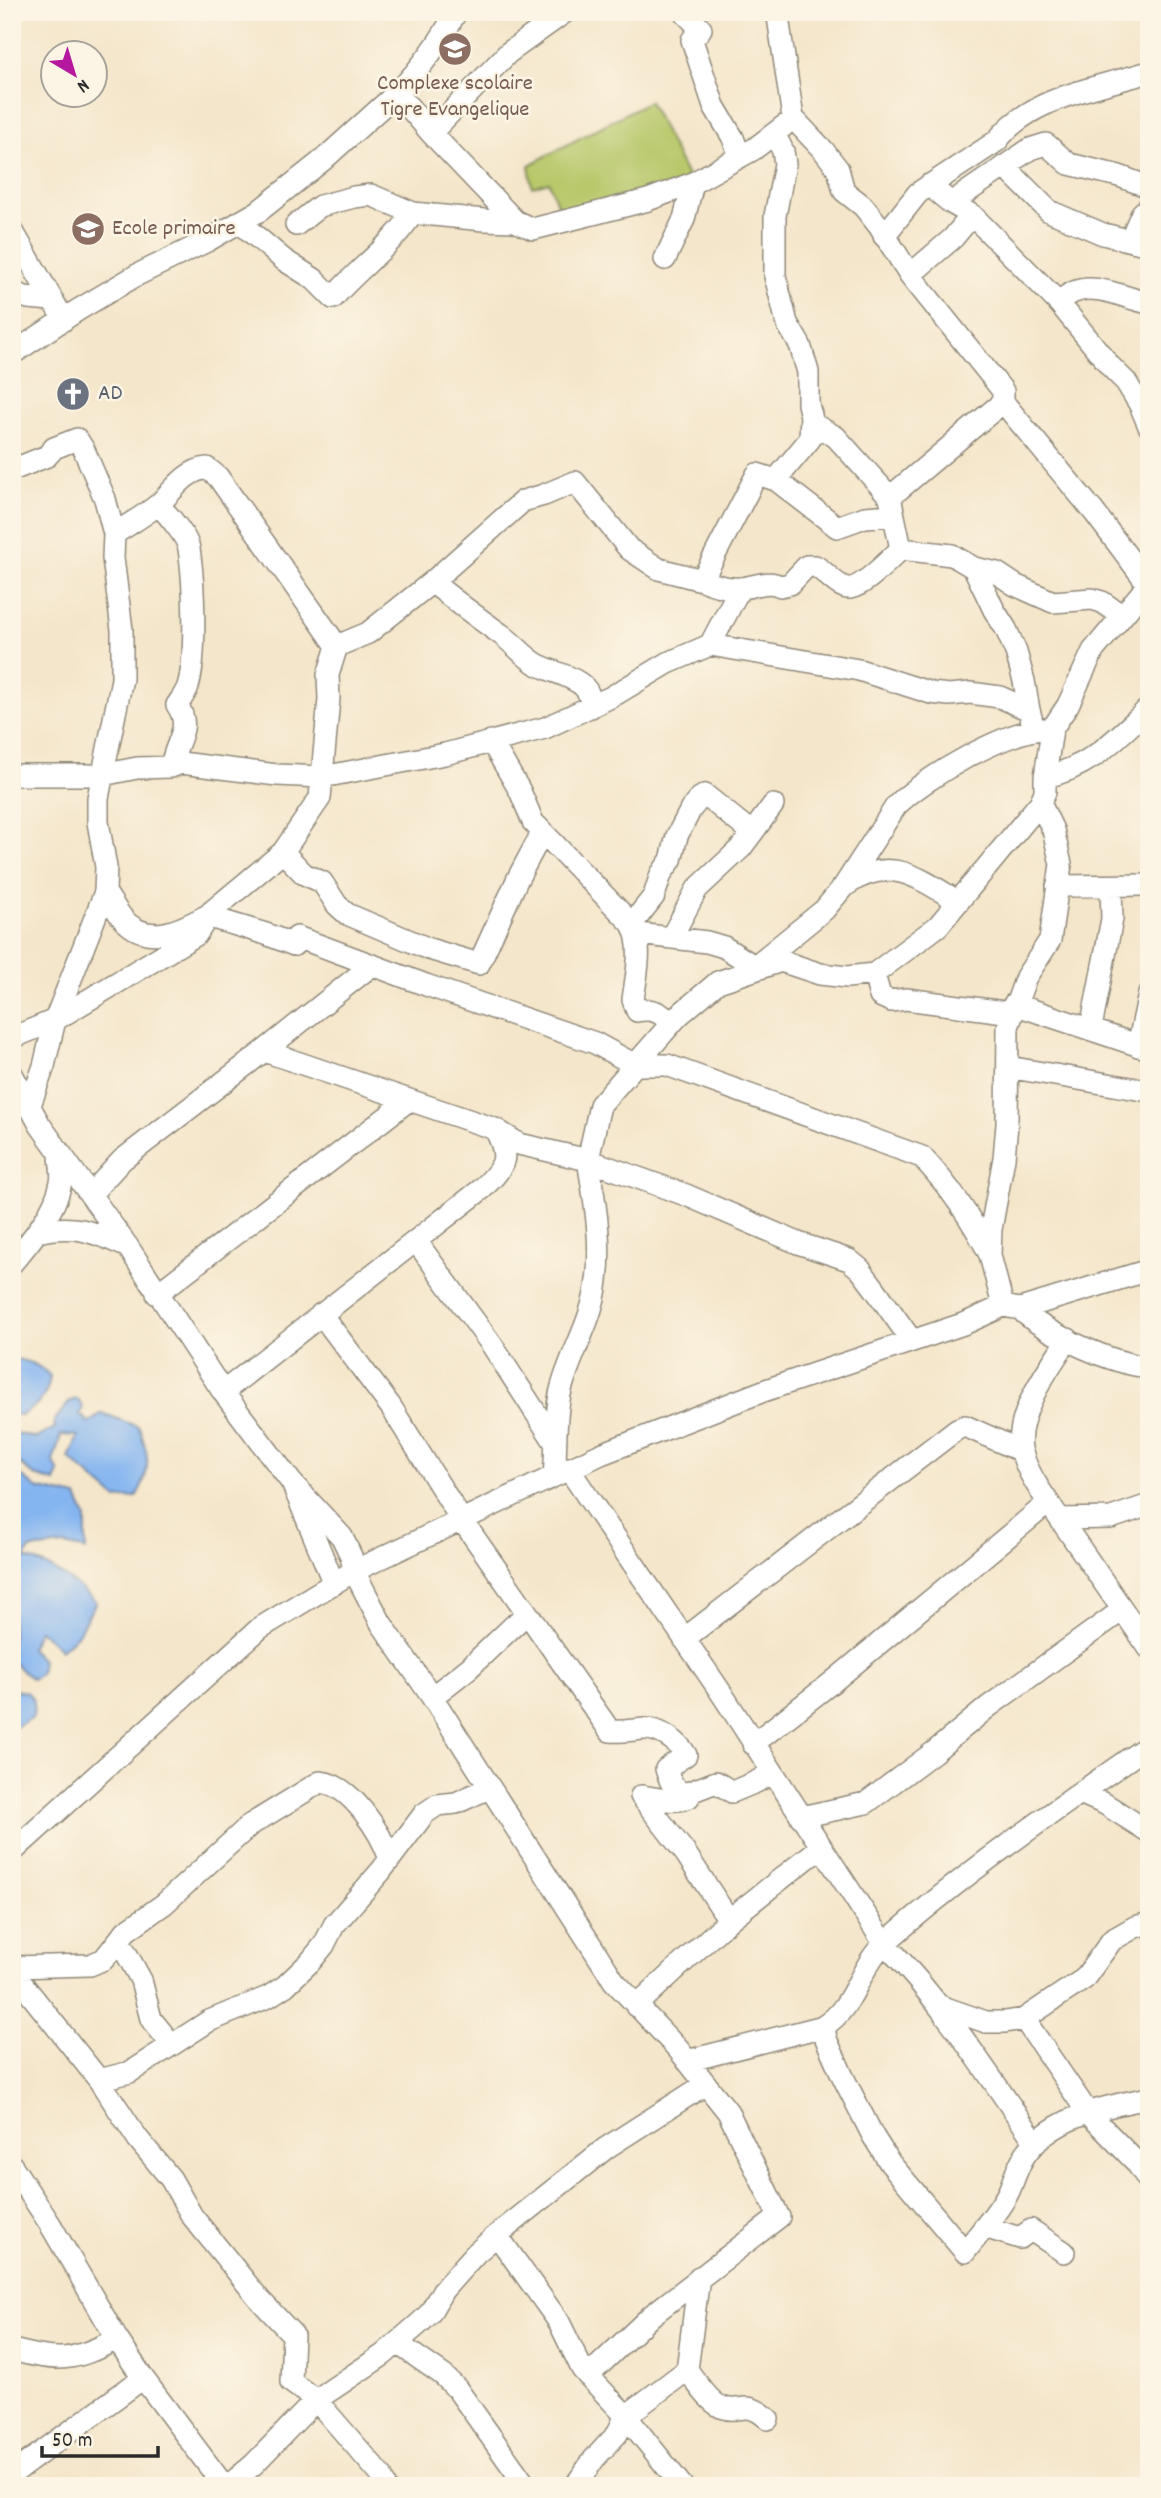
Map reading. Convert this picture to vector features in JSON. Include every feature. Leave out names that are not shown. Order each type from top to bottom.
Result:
[{"type":"street","points":[[12,354],[137,275],[207,241],[259,211],[323,160],[397,93],[441,41],[456,12]]},
{"type":"street","points":[[431,132],[508,53],[565,12]]},
{"type":"street","points":[[684,12],[701,29],[692,40],[714,106],[733,138],[740,157]]},
{"type":"street","points":[[751,968],[813,921],[844,886],[896,806],[904,798],[960,762],[1068,705],[1093,650],[1149,584],[1111,533],[1003,402],[1003,391],[910,275],[863,206],[844,191],[838,169],[793,118],[779,14]]},
{"type":"street","points":[[884,236],[918,193],[997,141],[1004,131],[1017,121],[1041,107],[1096,85],[1149,72]]},
{"type":"street","points":[[397,93],[515,221]]},
{"type":"street","points":[[296,225],[320,206],[371,195],[413,213],[515,221],[533,229],[648,201],[693,183],[775,135],[793,118]]},
{"type":"street","points":[[775,135],[783,151],[785,164],[775,216],[775,276],[787,323],[800,345],[808,372],[807,399],[813,424],[836,437],[891,506],[901,549]]},
{"type":"street","points":[[951,203],[1030,149],[1046,144],[1069,164],[1119,176],[1149,187]]},
{"type":"street","points":[[1004,166],[1049,211],[1104,234],[1140,242],[1142,213],[1149,208]]},
{"type":"street","points":[[665,259],[684,219],[693,183]]},
{"type":"street","points":[[929,185],[951,203],[972,215],[1059,303],[1126,382],[1149,426]]},
{"type":"street","points":[[239,222],[265,245],[314,279],[333,298],[369,260],[400,233],[413,213]]},
{"type":"street","points":[[910,275],[953,238],[972,215]]},
{"type":"street","points":[[12,230],[64,320]]},
{"type":"street","points":[[1059,303],[1068,293],[1090,287],[1149,303]]},
{"type":"street","points":[[12,292],[27,298],[52,300]]},
{"type":"street","points":[[702,580],[757,474],[776,480],[838,527],[891,506],[1003,402]]},
{"type":"street","points":[[776,480],[810,439],[811,414]]},
{"type":"street","points":[[12,470],[47,456],[54,448],[77,439],[105,499],[114,534],[113,558],[122,630],[122,679],[98,798],[98,822],[106,867],[105,892],[55,1020],[44,1066],[29,1108]]},
{"type":"street","points":[[114,534],[158,505],[186,477],[196,470],[207,468],[218,477],[337,646]]},
{"type":"street","points":[[337,646],[368,633],[432,582],[523,501],[575,482],[629,549],[659,569],[716,585],[740,589],[773,582],[780,586],[790,584],[807,566],[815,566],[840,584],[857,587],[901,549],[952,555],[974,568],[997,573],[1015,585],[1052,602],[1092,599],[1102,602],[1121,615]]},
{"type":"street","points":[[158,505],[189,548],[191,568],[192,659],[188,685],[177,705],[184,715],[185,723],[171,767]]},
{"type":"street","points":[[974,568],[1016,652],[1038,723],[1045,777],[1045,792],[1040,803],[938,926],[874,974],[847,977],[820,974],[781,961],[751,968],[718,982],[671,1024],[600,1105],[588,1160],[598,1237],[596,1287],[588,1324],[562,1388],[556,1422],[561,1472],[684,1639],[884,1943],[940,2006],[1036,2143]]},
{"type":"street","points":[[432,582],[522,654],[546,670],[587,689],[591,707]]},
{"type":"street","points":[[710,645],[740,589]]},
{"type":"street","points":[[12,775],[102,775],[137,768],[171,767],[181,763],[277,775],[322,777],[445,754],[545,728],[591,707],[668,663],[710,645],[859,670],[931,693],[970,693],[1000,698],[1038,723]]},
{"type":"street","points":[[105,892],[124,920],[135,929],[157,935],[167,934],[206,916],[283,852],[320,798],[329,699],[328,675],[337,646]]},
{"type":"street","points":[[1045,777],[1061,774],[1097,757],[1149,708]]},
{"type":"street","points":[[491,741],[520,791],[533,822],[635,929],[671,939],[707,942],[724,947],[751,968]]},
{"type":"street","points":[[671,1024],[663,1015],[649,1009],[637,1010],[633,1000],[639,951],[635,929],[654,896],[661,874],[671,860],[679,830],[699,798],[705,795],[752,833]]},
{"type":"street","points":[[990,1255],[992,1217],[1006,1142],[1008,1027],[1026,977],[1050,940],[1061,864],[1053,830],[1040,803]]},
{"type":"street","points":[[671,939],[697,889],[741,848],[773,805]]},
{"type":"street","points":[[457,995],[479,964],[542,833]]},
{"type":"street","points":[[283,852],[304,874],[322,882],[337,905],[348,914],[429,949],[479,964]]},
{"type":"street","points":[[844,886],[863,874],[878,870],[904,871],[957,901]]},
{"type":"street","points":[[1057,886],[1149,886]]},
{"type":"street","points":[[1091,1028],[1112,919],[1111,887]]},
{"type":"street","points":[[206,916],[294,945],[297,937],[595,1043],[635,1065],[667,1065],[922,1157],[969,1217],[990,1255],[1011,1307],[1044,1328],[1105,1358],[1149,1367]]},
{"type":"street","points":[[12,1038],[55,1020],[196,935],[206,916]]},
{"type":"street","points":[[90,1194],[122,1160],[372,965]]},
{"type":"street","points":[[874,974],[880,996],[891,1001],[906,999],[1013,1008],[1091,1028],[1143,1047],[1149,994]]},
{"type":"street","points":[[264,1051],[495,1129],[519,1144],[588,1160],[686,1195],[798,1243],[849,1260],[860,1269],[912,1341]]},
{"type":"street","points":[[1009,1067],[1149,1091]]},
{"type":"street","points":[[12,1074],[29,1108],[128,1247],[223,1392],[292,1483],[342,1537],[351,1556],[354,1571],[382,1623],[614,1981],[687,2061],[728,2112],[779,2217],[652,2315],[588,2376]]},
{"type":"street","points":[[157,1294],[409,1100]]},
{"type":"street","points":[[223,1392],[483,1188],[503,1164],[505,1148],[495,1129]]},
{"type":"street","points":[[12,1263],[37,1232],[61,1182],[60,1154]]},
{"type":"street","points":[[37,1232],[59,1227],[72,1228],[92,1232],[128,1247]]},
{"type":"street","points":[[416,1241],[492,1345],[557,1446]]},
{"type":"street","points":[[12,1852],[260,1628],[354,1571],[561,1472],[766,1390],[1011,1307],[1149,1270]]},
{"type":"street","points":[[321,1314],[391,1407],[462,1520],[610,1731],[627,1732],[647,1728],[667,1736],[683,1748],[686,1755],[666,1769],[676,1791],[685,1794],[716,1782],[732,1792],[756,1783],[772,1773]]},
{"type":"street","points":[[1068,1339],[1047,1370],[1027,1409],[1021,1451],[1035,1483],[1149,1648]]},
{"type":"street","points":[[684,1639],[957,1429],[965,1426],[1021,1451]]},
{"type":"street","points":[[292,1483],[334,1584]]},
{"type":"street","points":[[753,1744],[1054,1511],[1111,1518],[1149,1505]]},
{"type":"street","points":[[801,1817],[866,1802],[934,1752],[988,1707],[1122,1611]]},
{"type":"street","points":[[432,1697],[469,1668],[526,1614]]},
{"type":"street","points":[[687,2061],[824,2026],[844,2010],[866,1968],[884,1943],[978,1868],[1149,1745]]},
{"type":"street","points":[[12,1969],[90,1965],[104,1959],[126,1931],[164,1903],[250,1825],[313,1784],[328,1783],[344,1793],[362,1810],[379,1831],[390,1859]]},
{"type":"street","points":[[705,1786],[686,1800],[641,1796],[685,1854],[729,1920]]},
{"type":"street","points":[[99,2080],[130,2072],[209,2021],[268,1997],[299,1975],[324,1945],[334,1925],[430,1809],[464,1800],[489,1788]]},
{"type":"street","points":[[1080,1793],[1105,1804],[1149,1832]]},
{"type":"street","points":[[636,2006],[729,1920],[820,1848]]},
{"type":"street","points":[[940,2006],[986,2022],[1024,2019],[1084,1979],[1112,1940],[1135,1927],[1149,1923]]},
{"type":"street","points":[[119,1940],[141,1980],[151,2019],[172,2045]]},
{"type":"street","points":[[12,1969],[99,2080],[138,2140],[171,2179],[192,2216],[260,2300],[293,2335],[291,2382],[316,2400],[381,2475],[385,2486]]},
{"type":"street","points":[[1024,2019],[1088,2113],[1136,2162],[1149,2181]]},
{"type":"street","points":[[824,2026],[826,2039],[859,2111],[890,2163],[965,2252],[1010,2189],[1019,2165],[1036,2143],[1073,2119],[1088,2113],[1149,2098]]},
{"type":"street","points":[[12,2166],[143,2378],[226,2486],[253,2465],[316,2400],[373,2363],[421,2322],[443,2290],[476,2253],[497,2235],[606,2148],[706,2084]]},
{"type":"street","points":[[984,2227],[1020,2238],[1031,2230],[1064,2252]]},
{"type":"street","points":[[497,2235],[549,2306],[588,2376],[626,2416],[682,2486]]},
{"type":"street","points":[[575,2486],[594,2459],[617,2434],[626,2416],[687,2370],[699,2277]]},
{"type":"street","points":[[12,2350],[62,2360],[91,2352],[117,2339]]},
{"type":"street","points":[[397,2343],[443,2375],[457,2389],[526,2486]]},
{"type":"street","points":[[687,2370],[714,2403],[721,2407],[754,2408],[768,2419]]},
{"type":"street","points":[[12,2474],[143,2378]]},
{"type":"green space","points":[[649,101],[690,182],[559,210],[549,182],[532,187],[529,165]]},
{"type":"water","points":[[12,1359],[33,1364],[50,1376],[41,1399],[22,1415],[12,1414]]},
{"type":"water","points":[[78,1399],[83,1407],[80,1414],[89,1423],[102,1413],[139,1427],[145,1446],[147,1471],[136,1497],[117,1499],[69,1458],[78,1436],[61,1435],[53,1461],[59,1472],[55,1482],[35,1476],[12,1458],[12,1432],[36,1438],[55,1428],[54,1421],[70,1401]]},
{"type":"water","points":[[12,1469],[37,1488],[77,1497],[86,1517],[86,1550],[64,1545],[30,1549],[25,1558],[45,1565],[63,1576],[96,1602],[77,1635],[61,1650],[39,1630],[30,1648],[42,1660],[40,1674],[32,1679],[12,1662]]},
{"type":"water","points":[[12,1690],[27,1692],[34,1701],[33,1717],[13,1728]]},
{"type":"place","name":"Complexe scolaire Tigre Evangelique","points":[[455,49]]},
{"type":"place","name":"Ecole primaire","points":[[88,229]]},
{"type":"place","name":"AD","points":[[73,394]]}]
